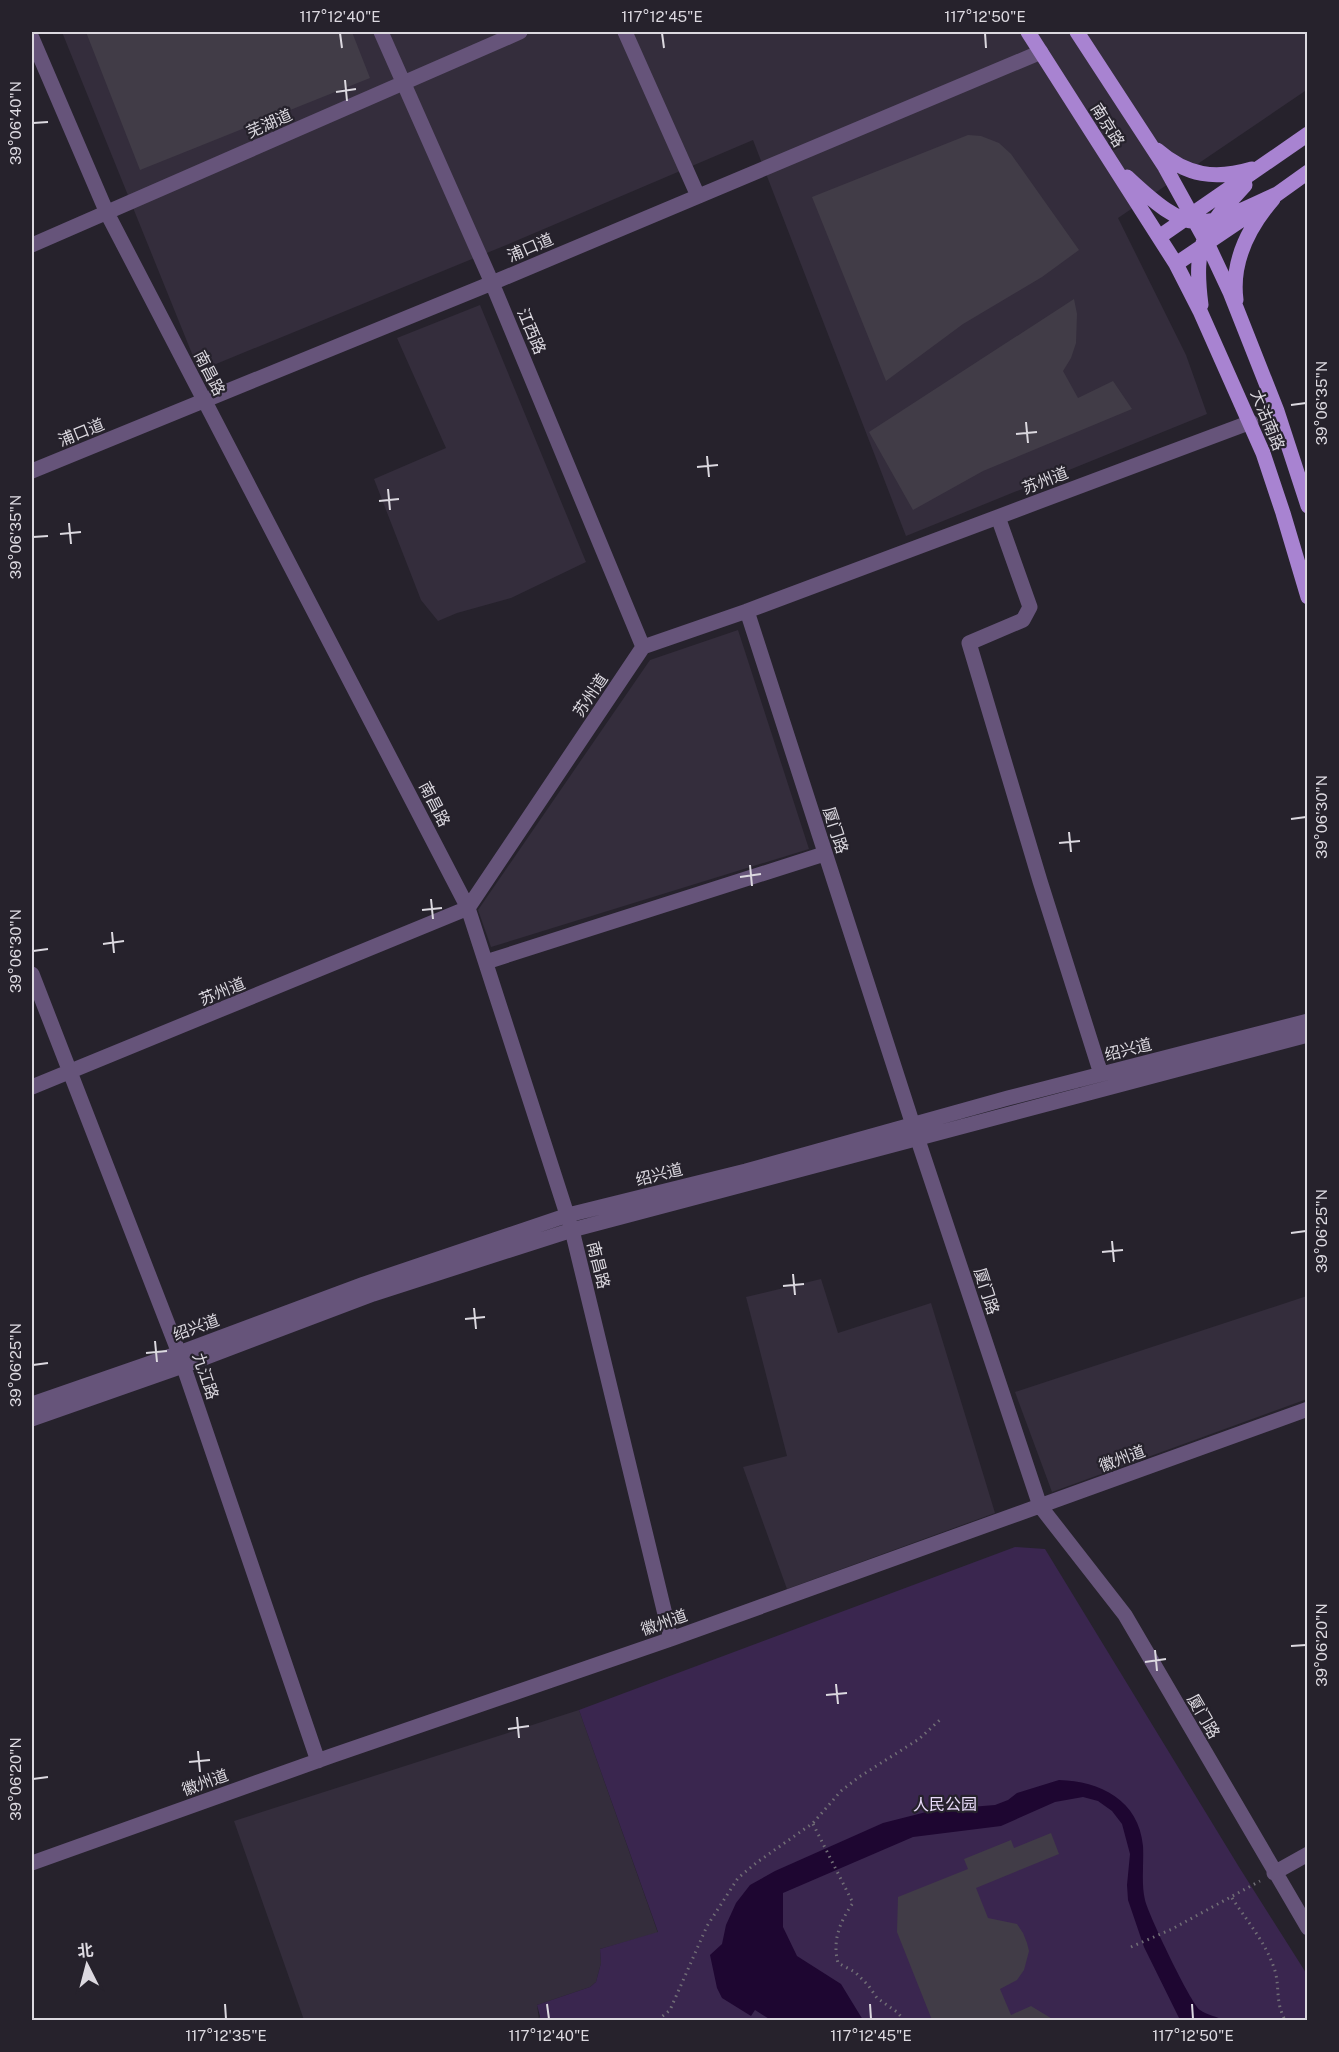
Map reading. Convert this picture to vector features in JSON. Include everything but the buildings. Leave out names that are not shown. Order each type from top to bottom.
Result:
[{"type":"main road","name":"南京路","points":[[1028,32],[1176,264]]},
{"type":"main road","name":"南京路","points":[[1077,32],[1165,167],[1200,230]]},
{"type":"main road","points":[[1176,264],[1200,230],[1263,166],[1308,134]]},
{"type":"main road","points":[[1146,139],[1160,153],[1182,166],[1208,176],[1263,166]]},
{"type":"main road","points":[[1109,161],[1159,205],[1200,230]]},
{"type":"main road","points":[[1159,237],[1200,230],[1277,194],[1308,172]]},
{"type":"main road","points":[[1200,230],[1277,194]]},
{"type":"main road","points":[[1238,313],[1236,282],[1241,252],[1252,225],[1277,194]]},
{"type":"main road","points":[[1200,230],[1199,284],[1203,319]]},
{"type":"main road","name":"大沽南路","points":[[1200,230],[1238,313],[1277,411],[1308,506]]},
{"type":"main road","name":"大沽南路","points":[[1176,264],[1251,422],[1283,513],[1308,597]]},
{"type":"street","name":"江西路","points":[[381,32],[492,283],[643,647]]},
{"type":"street","name":"芜湖道","points":[[32,245],[520,32]]},
{"type":"street","points":[[625,32],[698,196]]},
{"type":"street","name":"南昌路","points":[[32,38],[107,213],[468,908],[570,1222],[671,1639]]},
{"type":"street","name":"浦口道","points":[[32,471],[492,283],[1041,52]]},
{"type":"street","name":"苏州道","points":[[32,1087],[468,908],[643,647],[747,611],[1251,422]]},
{"type":"street","points":[[998,517],[1030,607],[1023,620],[969,643],[1040,881],[1049,903],[1101,1074]]},
{"type":"street","name":"厦门路","points":[[747,611],[915,1133],[1040,1506],[1125,1615],[1308,1928]]},
{"type":"street","points":[[486,962],[825,854]]},
{"type":"street","name":"九江路","points":[[32,974],[181,1359],[318,1761]]},
{"type":"street","name":"绍兴道","points":[[915,1133],[1101,1074],[1308,1020]]},
{"type":"street","name":"绍兴道","points":[[32,1419],[364,1284],[570,1222],[746,1171],[915,1133],[1308,1035]]},
{"type":"street","name":"绍兴道","points":[[32,1404],[181,1359]]},
{"type":"street","name":"徽州道","points":[[32,1863],[671,1639],[1308,1409]]},
{"type":"street","points":[[1274,1873],[1308,1854]]},
{"type":"path","points":[[658,2020],[670,2010],[707,1926],[738,1878],[813,1823],[841,1791],[919,1739],[942,1718]]},
{"type":"path","points":[[813,1823],[853,1904],[844,1915],[836,1937],[835,1953],[838,1963],[855,1972],[868,1985],[876,1998],[897,2012],[904,2020]]},
{"type":"path","points":[[1131,1947],[1232,1898],[1274,1873]]},
{"type":"path","points":[[1232,1898],[1260,1939],[1275,1971],[1276,1992],[1285,2020]]},
{"type":"shaded area","points":[[62,32],[1307,32],[1308,89],[1118,218],[1186,355],[1207,414],[906,536],[753,140],[511,243],[199,371]]},
{"type":"shaded area","points":[[480,305],[586,562],[511,598],[457,613],[438,621],[421,600],[374,479],[446,448],[397,338]]},
{"type":"shaded area","points":[[738,630],[809,849],[491,947],[478,910],[650,660]]},
{"type":"shaded area","points":[[821,1279],[838,1333],[931,1303],[995,1513],[787,1589],[743,1467],[787,1456],[746,1297]]},
{"type":"shaded area","points":[[1307,1296],[1307,1399],[1052,1492],[1015,1392]]},
{"type":"shaded area","points":[[579,1710],[658,1933],[600,1949],[601,1963],[596,1982],[590,1987],[537,2005],[539,2020],[304,2020],[234,1821]]},
{"type":"shaded area","points":[[1059,1780],[1089,1784],[1103,1789],[1115,1796],[1134,1816],[1143,1846],[1145,1900],[1154,1922],[1195,2004],[1203,2012],[1225,2020],[1180,2020],[1144,1947],[1128,1900],[1130,1854],[1122,1824],[1112,1811],[1098,1801],[1083,1797],[1055,1802],[1001,1826],[913,1837],[783,1893],[783,1927],[797,1956],[841,1984],[863,2020],[771,2020],[755,2010],[751,2016],[722,1998],[717,1988],[710,1955],[722,1944],[726,1925],[736,1903],[750,1885],[775,1871],[883,1823],[934,1810],[995,1805],[1008,1800],[1017,1793]]},
{"type":"green space","name":"人民公园","points":[[1015,1547],[1045,1549],[1308,1976],[1307,2020],[539,2020],[537,2005],[590,1987],[596,1982],[601,1963],[600,1949],[658,1932],[579,1710]]}]
